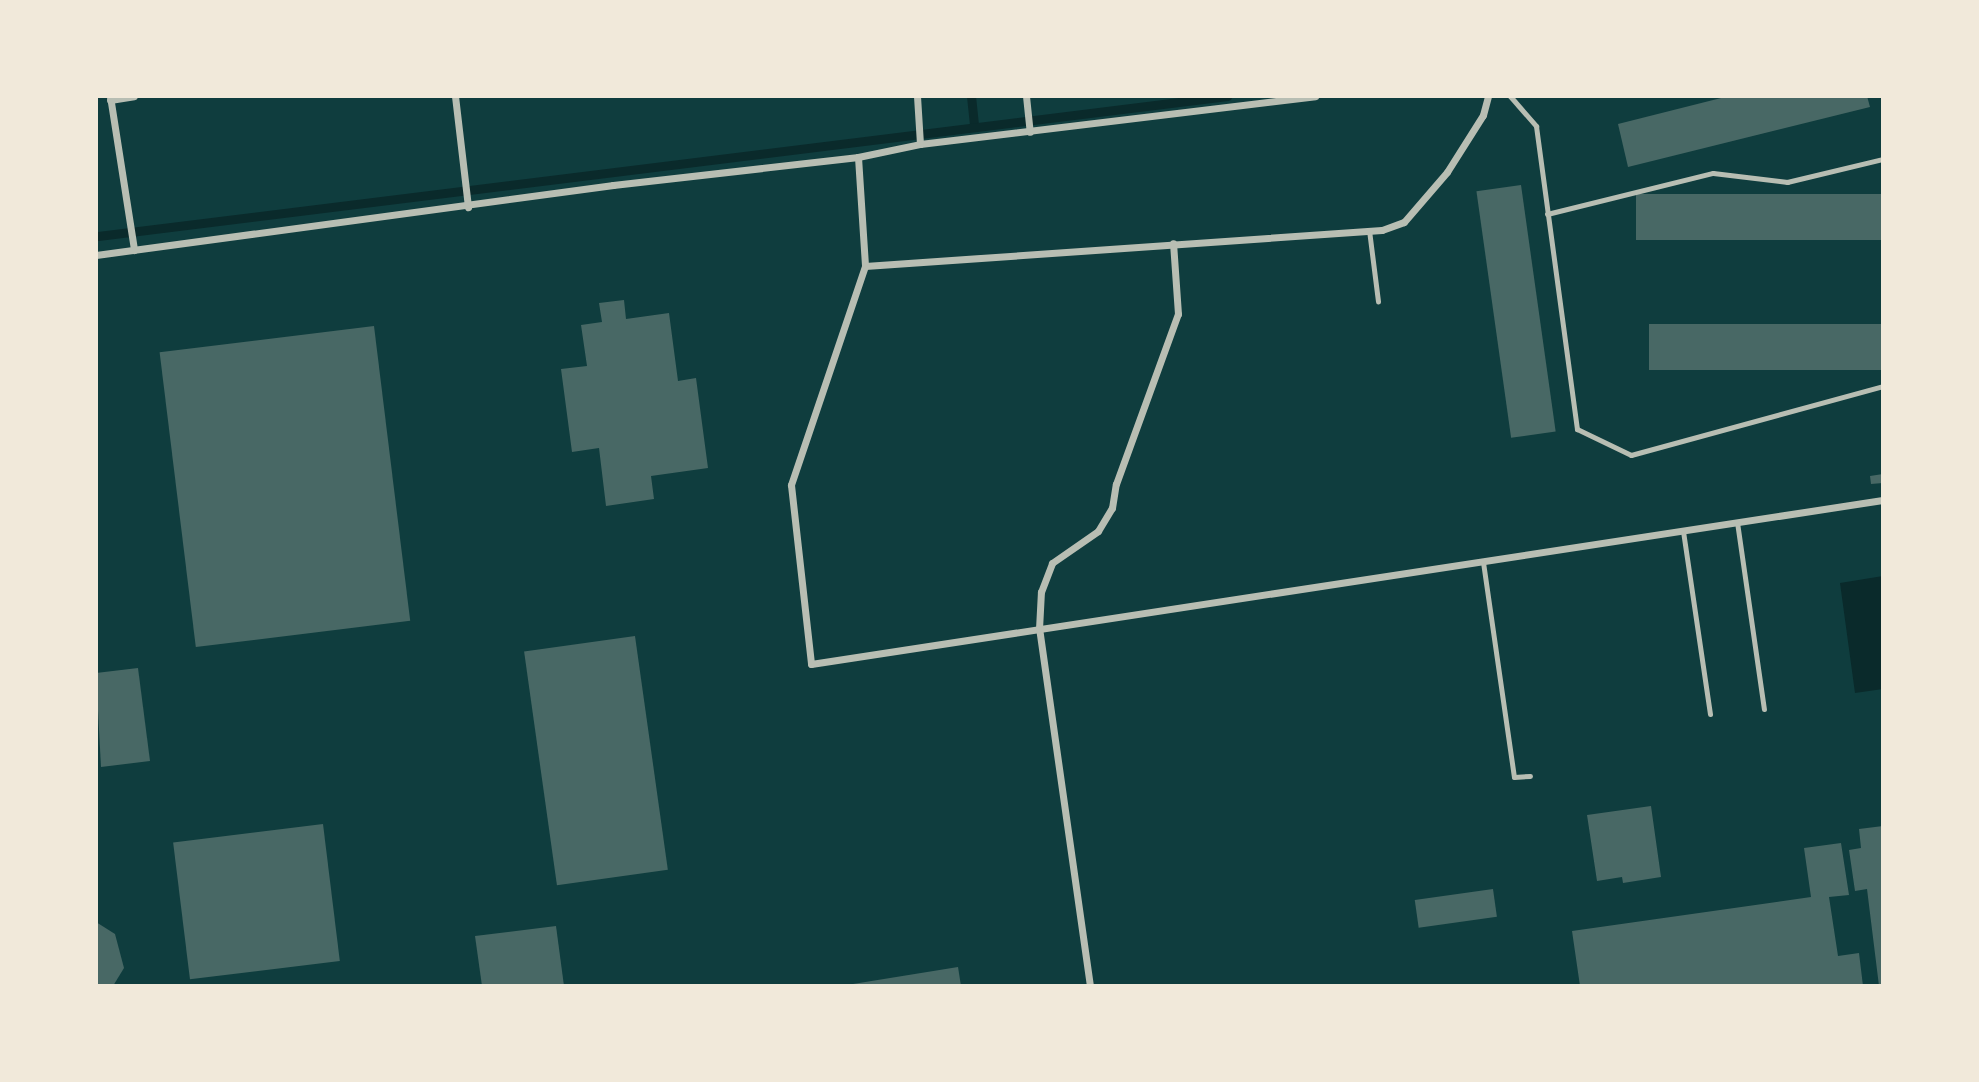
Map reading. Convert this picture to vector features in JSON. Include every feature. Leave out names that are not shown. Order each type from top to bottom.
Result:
[{"type":"street","points":[[134,96],[110,98],[134,250]]},
{"type":"street","points":[[455,96],[467,207]]},
{"type":"street","points":[[917,96],[920,144]]},
{"type":"street","points":[[1026,96],[1030,132]]},
{"type":"street","points":[[96,256],[613,185],[858,157],[920,144],[1315,96]]},
{"type":"street","points":[[865,266],[1368,230],[1404,222],[1447,172],[1483,115],[1488,96]]},
{"type":"street","points":[[858,157],[865,266],[791,485],[811,664],[1883,500]]},
{"type":"street","points":[[1090,986],[1039,628],[1041,592],[1052,563],[1098,531],[1112,508],[1116,484],[1178,314],[1173,243]]},
{"type":"lane","points":[[1510,96],[1535,126],[1577,429],[1631,455],[1883,386]]},
{"type":"lane","points":[[1547,214],[1713,173],[1787,182],[1883,159]]},
{"type":"lane","points":[[1368,230],[1378,301]]},
{"type":"lane","points":[[1737,522],[1764,709]]},
{"type":"lane","points":[[1683,531],[1710,714]]},
{"type":"lane","points":[[1483,562],[1514,777],[1531,776]]},
{"type":"water","points":[[1883,576],[1883,689],[1855,693],[1840,583]]},
{"type":"building","points":[[1729,96],[1867,96],[1870,107],[1628,167],[1618,124]]},
{"type":"building","points":[[1521,185],[1556,432],[1511,438],[1476,191]]},
{"type":"building","points":[[1636,194],[1883,194],[1883,240],[1636,240]]},
{"type":"building","points":[[624,300],[626,319],[669,313],[678,381],[696,378],[708,468],[651,476],[654,499],[606,506],[599,448],[572,452],[561,369],[587,366],[581,325],[602,322],[599,303]]},
{"type":"building","points":[[1649,324],[1883,324],[1883,370],[1649,370]]},
{"type":"building","points":[[374,326],[410,621],[196,647],[160,352]]},
{"type":"building","points":[[1883,474],[1883,483],[1871,484],[1870,476]]},
{"type":"building","points":[[635,636],[668,870],[557,885],[524,652]]},
{"type":"building","points":[[138,668],[150,761],[101,767],[96,673]]},
{"type":"building","points":[[1651,806],[1661,877],[1623,883],[1622,877],[1597,881],[1587,815]]},
{"type":"building","points":[[323,824],[340,961],[190,979],[173,842]]},
{"type":"building","points":[[1883,826],[1883,986],[1879,986],[1867,889],[1855,891],[1849,850],[1861,848],[1859,829]]},
{"type":"building","points":[[1841,843],[1849,895],[1829,897],[1838,956],[1859,953],[1863,986],[1580,986],[1572,931],[1811,897],[1804,848]]},
{"type":"building","points":[[1493,889],[1497,917],[1419,928],[1415,900]]},
{"type":"building","points":[[96,922],[115,934],[124,968],[113,986],[96,986]]},
{"type":"building","points":[[556,926],[564,986],[482,986],[475,936]]},
{"type":"building","points":[[958,967],[961,986],[853,984]]},
{"type":"waterway","points":[[971,96],[974,127]]},
{"type":"waterway","points":[[98,236],[1227,96]]}]
